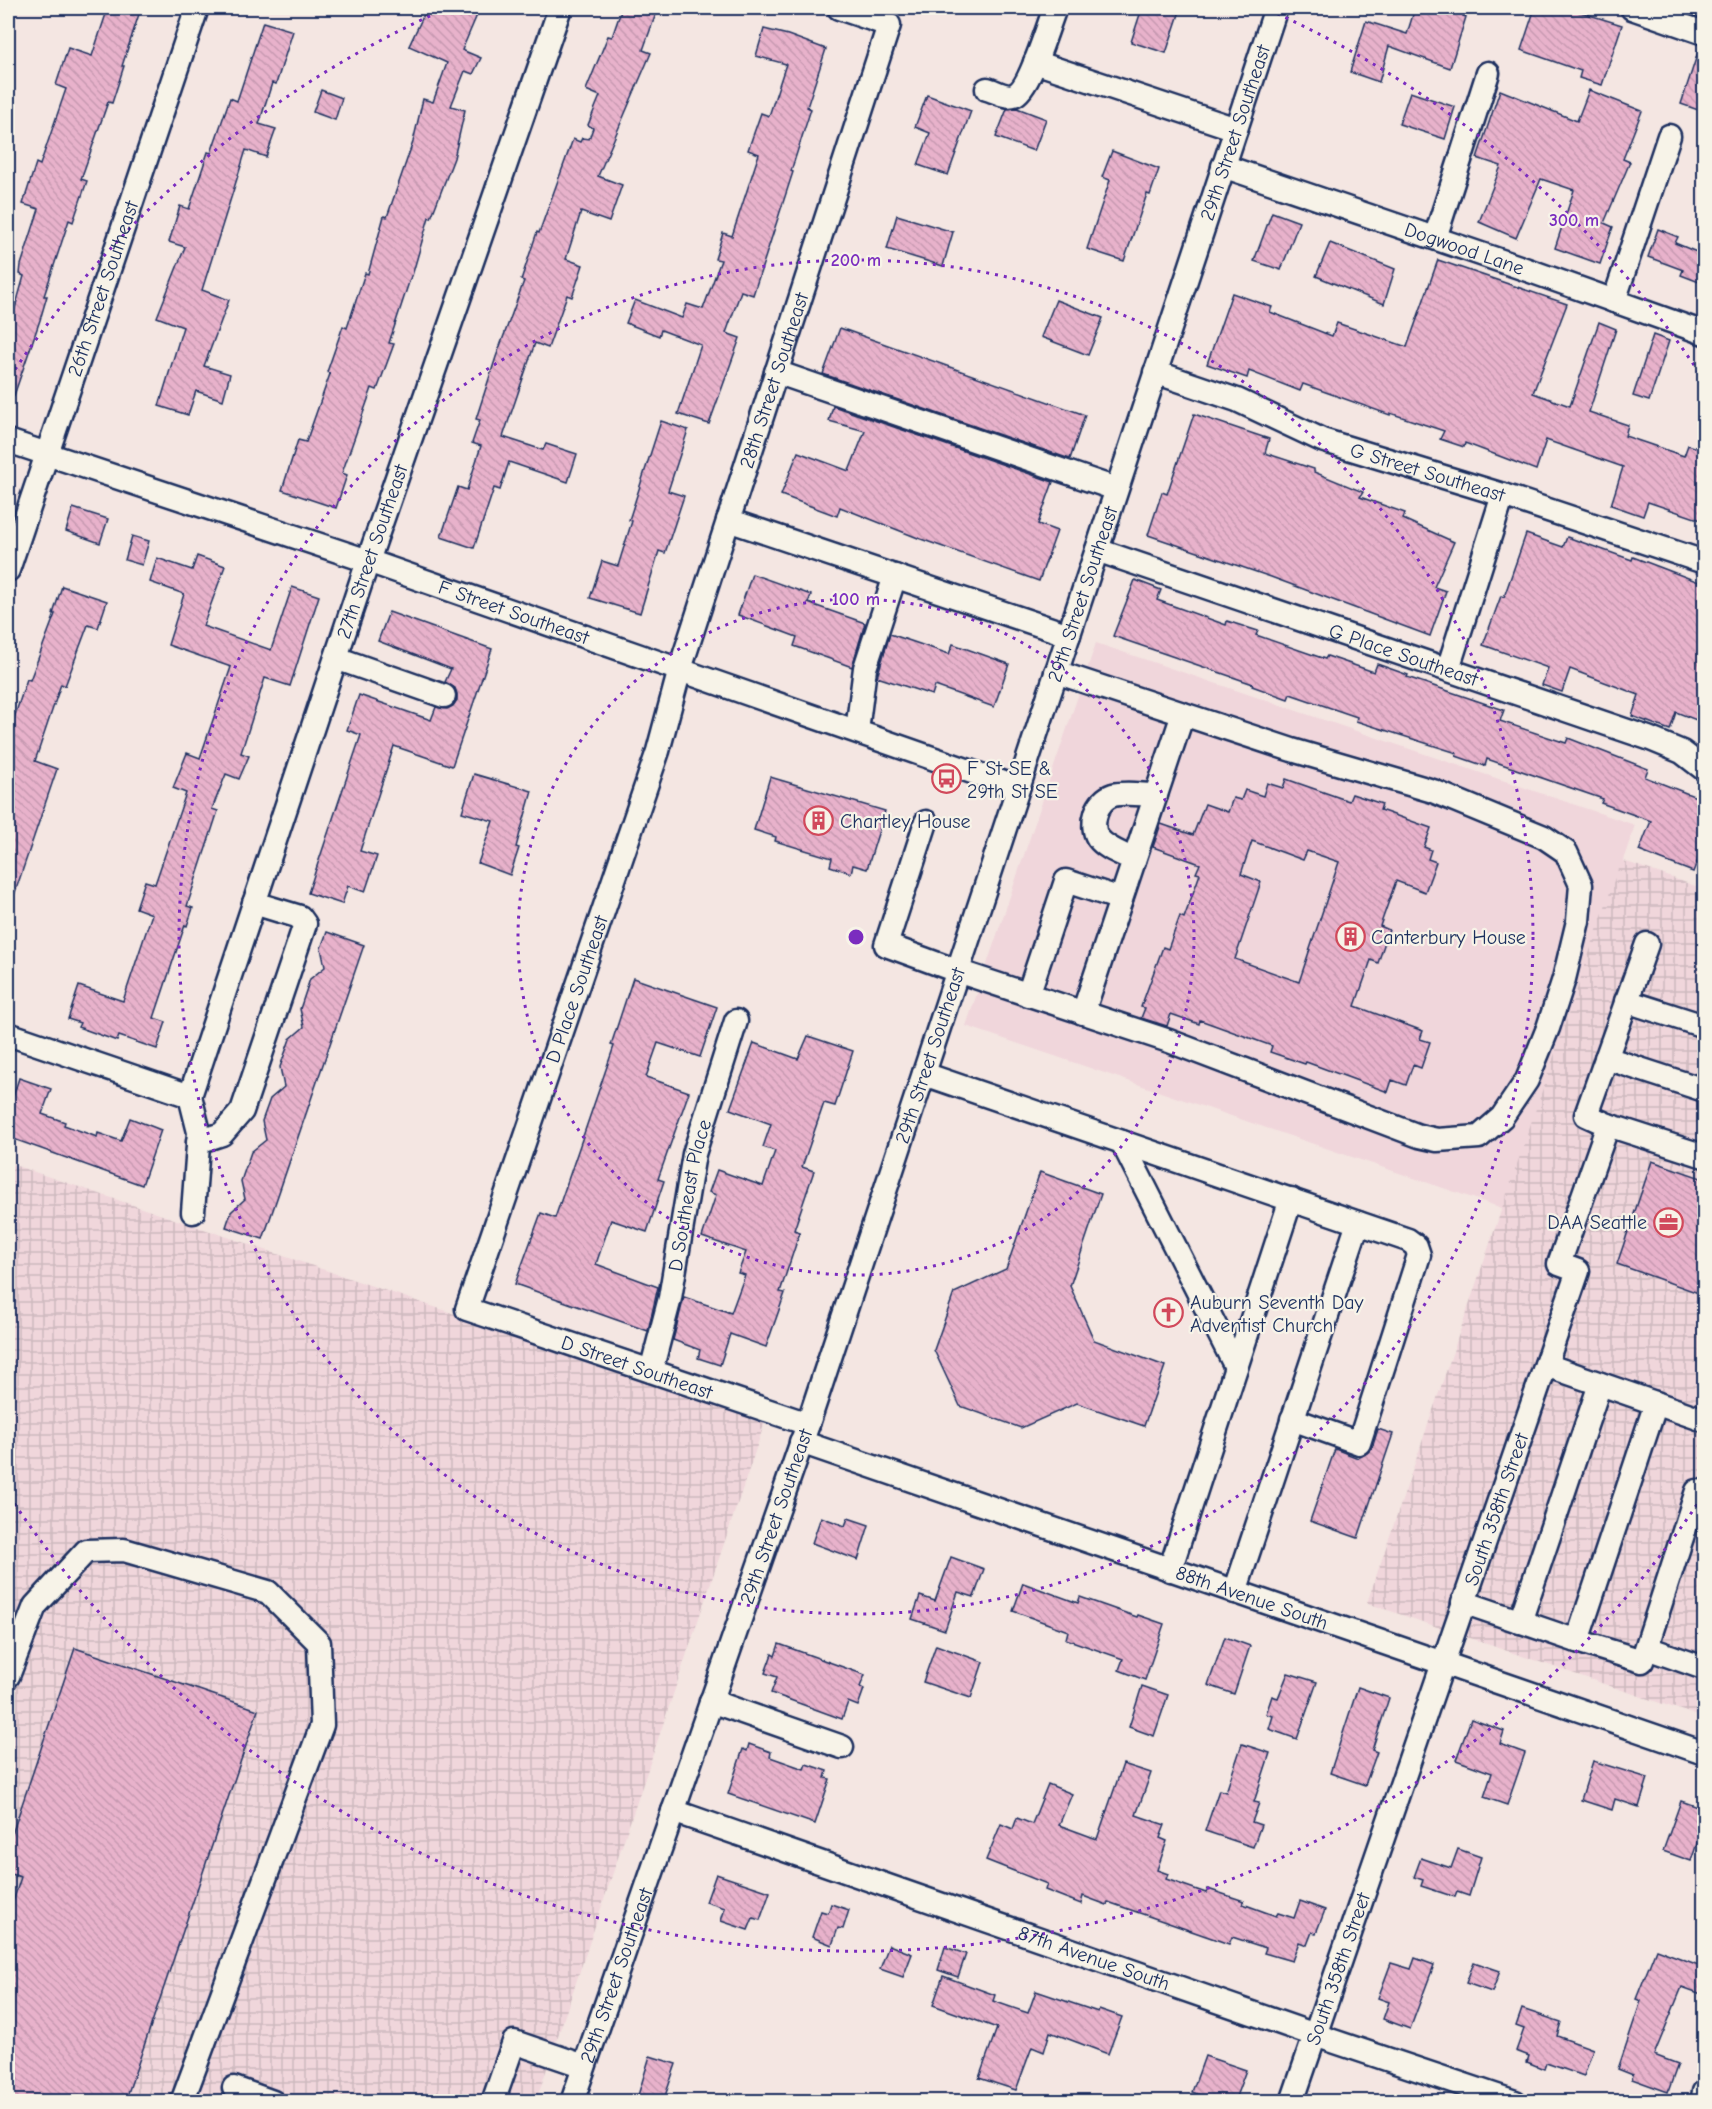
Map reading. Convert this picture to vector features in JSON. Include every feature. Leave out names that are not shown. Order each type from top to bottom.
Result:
[{"type":"street","name":"26th Street Southeast","points":[[8,570],[197,8]]},
{"type":"street","name":"27th Street Southeast","points":[[190,1096],[368,561],[560,8]]},
{"type":"street","name":"28th Street Southeast","points":[[680,669],[889,25],[839,8]]},
{"type":"street","points":[[987,89],[1007,96],[1015,94],[1022,87],[1035,62],[1055,8]]},
{"type":"street","name":"29th Street Southeast","points":[[572,2102],[804,1433],[1276,8]]},
{"type":"street","points":[[1632,8],[1704,33]]},
{"type":"street","points":[[1035,62],[1236,129]]},
{"type":"street","points":[[1434,238],[1488,73]]},
{"type":"street","points":[[1614,301],[1669,136]]},
{"type":"street","name":"Dogwood Lane","points":[[1223,166],[1704,333]]},
{"type":"street","points":[[776,372],[1116,489]]},
{"type":"street","name":"G Street Southeast","points":[[1155,372],[1237,400],[1322,440],[1503,495],[1704,562]]},
{"type":"street","name":"F Street Southeast","points":[[8,441],[368,561],[1018,788]]},
{"type":"street","points":[[1448,669],[1503,495]]},
{"type":"street","points":[[728,520],[1069,635]]},
{"type":"street","name":"G Place Southeast","points":[[1097,550],[1669,746],[1691,758],[1704,769]]},
{"type":"street","points":[[857,731],[865,668],[895,576]]},
{"type":"street","points":[[336,658],[444,696]]},
{"type":"street","name":"D Place Southeast","points":[[467,1309],[658,752],[680,669]]},
{"type":"street","points":[[926,822],[886,945],[957,971],[1169,1041],[1419,1136],[1437,1140],[1479,1137],[1502,1117],[1527,1080],[1548,1028],[1564,979],[1578,921],[1581,885],[1566,852],[1544,837],[1433,791],[1292,750],[1056,672]]},
{"type":"street","points":[[1083,1013],[1183,714]]},
{"type":"street","points":[[1134,860],[1111,848],[1098,837],[1094,825],[1096,811],[1102,801],[1113,795],[1156,795]]},
{"type":"street","points":[[1028,995],[1066,880],[1121,899]]},
{"type":"street","points":[[198,1142],[222,1134],[242,1111],[305,924],[300,917],[254,903]]},
{"type":"street","points":[[1647,944],[1586,1115],[1608,1125],[1704,1156]]},
{"type":"street","points":[[1626,1001],[1704,1026]]},
{"type":"street","name":"D Southeast Place","points":[[651,1371],[670,1298],[694,1154],[736,1021]]},
{"type":"street","points":[[8,1034],[190,1096],[199,1132],[193,1212]]},
{"type":"street","points":[[1606,1058],[1704,1090]]},
{"type":"street","points":[[924,1074],[1358,1222],[1408,1240],[1416,1246],[1419,1255],[1359,1443],[1292,1419]]},
{"type":"street","name":"South 358th Street","points":[[1292,2102],[1578,1271],[1559,1264],[1608,1125]]},
{"type":"street","points":[[1122,1142],[1236,1367]]},
{"type":"street","points":[[1170,1570],[1291,1199]]},
{"type":"street","points":[[1235,1592],[1358,1222]]},
{"type":"street","name":"D Street Southeast","points":[[467,1309],[651,1371],[804,1433]]},
{"type":"street","points":[[1546,1365],[1704,1420]]},
{"type":"street","points":[[1520,1622],[1600,1384]]},
{"type":"street","points":[[1577,1641],[1656,1403]]},
{"type":"street","name":"88th Avenue South","points":[[804,1433],[1170,1570],[1704,1753]]},
{"type":"street","points":[[1463,1602],[1642,1661],[1697,1491],[1704,1494]]},
{"type":"street","points":[[8,1676],[35,1606],[86,1551],[124,1550],[268,1592],[318,1643],[322,1725],[182,2102]]},
{"type":"street","points":[[1647,1648],[1704,1668]]},
{"type":"street","points":[[711,1701],[842,1747]]},
{"type":"street","name":"87th Avenue South","points":[[673,1811],[1314,2035],[1515,2102]]},
{"type":"street","points":[[493,2102],[514,2042],[584,2066]]},
{"type":"street","points":[[234,2088],[273,2102]]},
{"type":"street","points":[[1701,2102],[1704,2092]]},
{"type":"shaded area","points":[[1096,643],[1635,825],[1505,1209],[966,1026]]},
{"type":"shaded area","name":"DAA Seattle","points":[[1621,860],[1704,889],[1704,1718],[1367,1603]]},
{"type":"shaded area","points":[[8,1163],[766,1419],[536,2101],[8,2102]]},
{"type":"building","points":[[108,8],[141,8],[112,103],[108,102],[81,179],[87,181],[73,222],[69,220],[44,296],[47,296],[40,320],[10,407],[8,407],[8,317],[12,319],[24,276],[20,274],[21,265],[39,209],[23,204],[36,163],[40,165],[66,89],[56,85],[68,48],[92,56]]},
{"type":"building","points":[[427,8],[480,8],[462,50],[481,58],[473,74],[465,71],[451,106],[465,110],[454,158],[431,218],[429,217],[389,343],[394,344],[377,390],[372,388],[342,473],[347,475],[336,508],[282,490],[298,440],[306,442],[330,374],[327,372],[343,326],[347,328],[365,273],[368,274],[384,216],[387,217],[413,142],[423,99],[433,102],[447,63],[409,46]]},
{"type":"building","points":[[622,8],[658,8],[643,50],[651,53],[598,176],[622,185],[609,222],[581,212],[566,259],[583,265],[572,297],[567,295],[548,348],[535,343],[503,437],[543,450],[546,444],[577,454],[568,482],[509,462],[500,490],[494,488],[474,548],[441,537],[458,487],[467,490],[481,446],[472,443],[480,420],[476,419],[524,281],[521,280],[537,232],[539,233],[573,139],[580,142],[582,138],[589,139],[593,128],[588,125],[600,96],[586,90],[608,36],[612,37]]},
{"type":"building","points":[[1142,8],[1181,8],[1166,53],[1131,42]]},
{"type":"building","points":[[1415,8],[1466,8],[1463,16],[1466,17],[1450,68],[1389,46],[1379,82],[1350,72],[1366,21],[1407,34]]},
{"type":"building","points":[[1535,8],[1567,8],[1622,25],[1602,85],[1579,78],[1581,71],[1521,50]]},
{"type":"building","points":[[263,22],[293,31],[276,84],[272,83],[259,124],[276,129],[266,157],[246,150],[202,290],[229,300],[204,366],[230,374],[223,400],[196,391],[188,415],[159,406],[183,327],[157,317],[185,247],[169,242],[180,206],[189,209],[208,152],[211,153],[230,98],[237,101]]},
{"type":"building","points":[[764,29],[826,49],[807,107],[811,109],[791,171],[793,172],[753,295],[741,291],[726,333],[740,338],[709,424],[678,414],[701,345],[661,330],[659,336],[626,323],[635,300],[682,318],[687,304],[703,309],[721,260],[715,259],[723,233],[732,236],[759,154],[748,150],[761,113],[769,116],[786,64],[756,56]]},
{"type":"building","points":[[1700,46],[1704,46],[1704,112],[1681,104]]},
{"type":"building","points":[[321,90],[342,98],[335,120],[313,112]]},
{"type":"building","points":[[1500,90],[1577,121],[1589,90],[1642,111],[1623,159],[1630,162],[1604,223],[1613,227],[1600,264],[1555,248],[1574,190],[1541,179],[1516,238],[1479,222],[1501,166],[1477,158]]},
{"type":"building","points":[[1410,92],[1455,107],[1445,139],[1399,124]]},
{"type":"building","points":[[927,95],[971,111],[948,175],[918,165],[930,133],[915,127]]},
{"type":"building","points":[[1017,108],[1046,119],[1034,151],[996,137],[1007,109]]},
{"type":"building","points":[[1112,151],[1159,169],[1150,195],[1147,194],[1124,261],[1087,249],[1110,180],[1102,177]]},
{"type":"building","points":[[1272,212],[1299,222],[1281,270],[1254,261]]},
{"type":"building","points":[[897,215],[953,232],[943,266],[887,249]]},
{"type":"building","points":[[1658,229],[1678,237],[1675,243],[1704,255],[1704,284],[1681,275],[1683,270],[1648,257]]},
{"type":"building","points":[[1330,243],[1395,269],[1384,304],[1316,276]]},
{"type":"building","points":[[1438,260],[1567,304],[1533,393],[1570,406],[1599,322],[1616,329],[1589,412],[1628,425],[1625,436],[1684,456],[1688,445],[1704,450],[1704,521],[1648,502],[1643,516],[1611,505],[1623,467],[1546,440],[1536,470],[1465,443],[1464,447],[1440,439],[1444,431],[1390,413],[1390,415],[1303,384],[1300,391],[1249,371],[1247,378],[1207,364],[1232,293],[1272,307],[1270,312],[1332,336],[1337,323],[1407,347]]},
{"type":"building","points":[[1056,300],[1103,318],[1088,355],[1041,337]]},
{"type":"building","points":[[840,328],[1085,415],[1070,459],[823,374]]},
{"type":"building","points":[[1653,335],[1669,341],[1649,401],[1633,396]]},
{"type":"building","points":[[833,406],[1053,482],[1038,524],[1057,531],[1039,581],[918,538],[840,507],[837,516],[781,495],[798,452],[849,471],[865,431],[829,421]]},
{"type":"building","points":[[1194,414],[1269,439],[1265,453],[1314,469],[1314,472],[1363,492],[1360,497],[1405,513],[1403,519],[1454,542],[1434,587],[1446,591],[1430,636],[1271,577],[1148,535],[1162,492],[1167,494]]},
{"type":"building","points":[[661,421],[688,430],[668,491],[684,496],[665,553],[659,551],[640,613],[590,598],[602,561],[618,566],[632,521],[629,520]]},
{"type":"building","points":[[73,508],[108,519],[100,543],[66,531]]},
{"type":"building","points":[[1526,534],[1563,547],[1567,537],[1632,560],[1633,557],[1704,584],[1704,723],[1676,712],[1670,730],[1632,716],[1639,695],[1570,669],[1562,692],[1542,685],[1548,668],[1483,645],[1501,596],[1504,597]]},
{"type":"building","points":[[132,536],[149,541],[142,565],[125,560]]},
{"type":"building","points":[[197,556],[225,566],[203,626],[271,650],[292,587],[319,596],[290,686],[265,678],[241,753],[249,756],[239,779],[226,774],[212,809],[218,811],[187,906],[193,908],[187,926],[185,925],[154,1018],[166,1022],[157,1049],[119,1036],[117,1041],[78,1027],[80,1023],[68,1019],[79,986],[123,1001],[152,914],[136,908],[145,881],[155,884],[186,793],[173,788],[187,753],[200,758],[231,667],[168,645],[184,594],[150,582],[157,558],[192,570]]},
{"type":"building","points":[[752,574],[811,595],[808,603],[865,623],[852,667],[794,646],[797,637],[738,615]]},
{"type":"building","points":[[1135,580],[1161,590],[1157,600],[1226,625],[1227,621],[1258,631],[1256,635],[1325,659],[1327,656],[1374,672],[1377,664],[1408,675],[1407,677],[1504,710],[1500,721],[1566,743],[1568,738],[1648,769],[1645,777],[1704,800],[1704,844],[1693,872],[1639,851],[1651,821],[1601,803],[1603,799],[1487,759],[1485,766],[1456,756],[1457,753],[1356,721],[1357,717],[1290,694],[1288,699],[1252,686],[1253,684],[1113,636]]},
{"type":"building","points":[[62,586],[107,601],[98,628],[88,625],[65,686],[61,684],[35,761],[57,769],[10,907],[8,906],[8,752],[13,735],[9,733],[27,679],[30,680],[55,614],[53,614]]},
{"type":"building","points":[[389,612],[492,649],[452,766],[394,746],[360,851],[377,856],[365,892],[348,886],[342,904],[308,893],[361,735],[347,730],[359,695],[431,720],[436,707],[447,709],[457,700],[455,688],[445,682],[451,669],[378,641]]},
{"type":"building","points":[[890,634],[949,654],[953,644],[1009,664],[994,707],[935,686],[932,695],[877,677]]},
{"type":"building","points":[[474,774],[532,791],[516,847],[519,848],[510,875],[478,863],[493,821],[462,812]]},
{"type":"building","name":"Chartley House","points":[[770,777],[885,811],[867,869],[853,865],[851,873],[830,866],[832,858],[775,841],[776,837],[754,830]]},
{"type":"building","name":"Canterbury House","points":[[1286,779],[1349,801],[1352,794],[1382,804],[1380,810],[1431,828],[1424,847],[1431,850],[1428,859],[1436,862],[1425,892],[1396,881],[1380,926],[1389,930],[1378,963],[1371,960],[1355,1006],[1423,1031],[1420,1039],[1430,1042],[1421,1068],[1413,1065],[1406,1085],[1392,1080],[1388,1092],[1306,1062],[1305,1064],[1270,1052],[1272,1046],[1200,1020],[1199,1024],[1171,1014],[1167,1026],[1141,1018],[1145,1008],[1141,1007],[1163,947],[1168,949],[1180,916],[1184,918],[1200,874],[1196,873],[1200,864],[1153,847],[1161,824],[1193,835],[1205,804],[1228,812],[1233,798],[1241,800],[1245,790],[1263,796],[1267,783],[1283,788]],"holes":[[[1252,841],[1303,860],[1307,851],[1339,862],[1299,982],[1235,959],[1261,882],[1241,874]]]},
{"type":"building","points":[[327,932],[364,945],[263,1239],[226,1227],[231,1212],[245,1199],[241,1181],[251,1152],[266,1140],[262,1121],[270,1099],[284,1087],[280,1067],[290,1039],[304,1027],[300,1009],[310,979],[325,967],[321,948]]},
{"type":"building","points":[[633,978],[717,1007],[700,1057],[658,1043],[646,1077],[689,1092],[658,1179],[664,1181],[647,1232],[611,1220],[596,1264],[658,1287],[648,1331],[515,1284],[541,1213],[555,1218],[614,1046],[611,1045]]},
{"type":"building","points":[[808,1036],[853,1051],[835,1106],[824,1103],[802,1167],[814,1171],[794,1230],[800,1232],[780,1292],[785,1293],[766,1347],[730,1334],[720,1365],[698,1358],[700,1350],[673,1340],[684,1297],[731,1313],[745,1275],[738,1273],[746,1252],[702,1237],[716,1195],[709,1192],[717,1170],[763,1186],[775,1151],[763,1147],[771,1124],[730,1109],[754,1043],[798,1059]]},
{"type":"building","points":[[19,1078],[51,1089],[42,1114],[65,1122],[64,1125],[97,1137],[98,1133],[121,1141],[130,1118],[161,1130],[142,1185],[8,1137],[8,1112]]},
{"type":"building","name":"DAA Seattle","points":[[1652,1161],[1704,1179],[1704,1295],[1617,1264]]},
{"type":"building","points":[[1040,1172],[1101,1194],[1070,1286],[1094,1340],[1165,1366],[1144,1426],[1077,1403],[1021,1428],[960,1406],[934,1350],[954,1293],[1006,1269]]},
{"type":"building","points":[[1378,1429],[1393,1434],[1358,1538],[1310,1521],[1335,1449],[1358,1458],[1372,1448]]},
{"type":"building","points":[[821,1517],[845,1526],[848,1518],[869,1525],[858,1560],[812,1543]]},
{"type":"building","points":[[951,1557],[984,1569],[974,1597],[958,1592],[945,1630],[912,1619],[920,1596],[935,1601]]},
{"type":"building","points":[[1023,1583],[1078,1603],[1080,1597],[1164,1624],[1145,1680],[1119,1670],[1123,1659],[1066,1639],[1068,1631],[1013,1611]]},
{"type":"building","points":[[1225,1637],[1250,1646],[1234,1694],[1208,1685]]},
{"type":"building","points":[[779,1644],[865,1675],[860,1687],[864,1689],[858,1706],[848,1702],[842,1719],[771,1693],[777,1677],[765,1673],[772,1654],[775,1656]]},
{"type":"building","points":[[936,1645],[983,1662],[971,1698],[923,1682]]},
{"type":"building","points":[[75,1648],[258,1710],[125,2102],[8,2102],[8,1917],[21,1877],[8,1873],[8,1846]]},
{"type":"building","points":[[1288,1673],[1317,1682],[1297,1739],[1269,1729],[1273,1716],[1266,1714],[1272,1696],[1278,1698]]},
{"type":"building","points":[[1142,1686],[1168,1695],[1154,1736],[1129,1727]]},
{"type":"building","points":[[1358,1687],[1389,1698],[1372,1750],[1377,1752],[1365,1785],[1330,1773]]},
{"type":"building","points":[[1471,1719],[1504,1731],[1500,1744],[1525,1753],[1507,1805],[1484,1797],[1492,1773],[1456,1760]]},
{"type":"building","points":[[749,1744],[771,1752],[770,1757],[804,1769],[806,1764],[827,1771],[825,1778],[830,1779],[815,1824],[728,1794],[743,1749],[747,1751]]},
{"type":"building","points":[[1242,1744],[1270,1753],[1254,1802],[1259,1803],[1252,1822],[1261,1825],[1253,1847],[1205,1831],[1219,1790],[1226,1792]]},
{"type":"building","points":[[1593,1761],[1648,1778],[1639,1807],[1615,1799],[1612,1810],[1581,1800]]},
{"type":"building","points":[[1123,1764],[1151,1773],[1136,1815],[1165,1825],[1160,1838],[1167,1841],[1157,1870],[1168,1874],[1166,1879],[1206,1893],[1208,1889],[1244,1901],[1243,1904],[1276,1916],[1278,1913],[1294,1918],[1300,1901],[1325,1910],[1316,1933],[1312,1932],[1307,1945],[1299,1942],[1292,1961],[1264,1953],[1266,1948],[1232,1937],[1229,1944],[1108,1902],[1107,1905],[1083,1896],[1081,1904],[1045,1890],[1047,1884],[986,1860],[1001,1824],[1013,1829],[1017,1818],[1032,1824],[1048,1784],[1072,1794],[1059,1825],[1097,1839]]},
{"type":"building","points":[[1681,1801],[1704,1809],[1704,1823],[1691,1861],[1663,1851]]},
{"type":"building","points":[[1458,1849],[1481,1857],[1469,1896],[1457,1892],[1455,1897],[1421,1886],[1423,1880],[1414,1877],[1421,1858],[1451,1868]]},
{"type":"building","points":[[716,1874],[770,1892],[760,1920],[753,1918],[748,1930],[721,1921],[725,1908],[706,1902]]},
{"type":"building","points":[[831,1904],[849,1910],[843,1929],[838,1928],[832,1945],[812,1937],[821,1911],[828,1913]]},
{"type":"building","points":[[889,1945],[912,1954],[903,1977],[880,1969]]},
{"type":"building","points":[[945,1947],[966,1954],[958,1977],[938,1970]]},
{"type":"building","points":[[1656,1949],[1704,1967],[1704,1995],[1682,1987],[1654,2055],[1678,2064],[1668,2092],[1632,2079],[1633,2075],[1618,2069],[1641,2001],[1636,1999]]},
{"type":"building","points":[[1415,1958],[1434,1965],[1410,2029],[1383,2019],[1389,2002],[1378,1998],[1391,1963],[1411,1969]]},
{"type":"building","points":[[1474,1962],[1500,1971],[1492,1992],[1466,1983]]},
{"type":"building","points":[[943,1976],[995,1995],[993,2001],[1028,2013],[1036,1991],[1098,2012],[1099,2009],[1122,2017],[1108,2054],[1050,2032],[1044,2052],[1032,2047],[1016,2090],[979,2078],[997,2028],[933,2005]]},
{"type":"building","points":[[1522,2009],[1561,2022],[1557,2036],[1593,2049],[1584,2076],[1546,2063],[1544,2069],[1527,2062],[1529,2056],[1516,2051],[1524,2029],[1516,2026]]},
{"type":"building","points":[[650,2056],[676,2064],[663,2102],[636,2102]]},
{"type":"building","points":[[1205,2056],[1246,2070],[1234,2102],[1219,2102],[1192,2092]]},
{"type":"place","name":"F St SE & 29th St SE","points":[[946,779]]},
{"type":"place","name":"Chartley House","points":[[819,821]]},
{"type":"place","name":"Canterbury House","points":[[1350,937]]},
{"type":"place","name":"DAA Seattle","points":[[1668,1222]]},
{"type":"place","name":"Auburn Seventh Day Adventist Church","points":[[1169,1313]]}]
